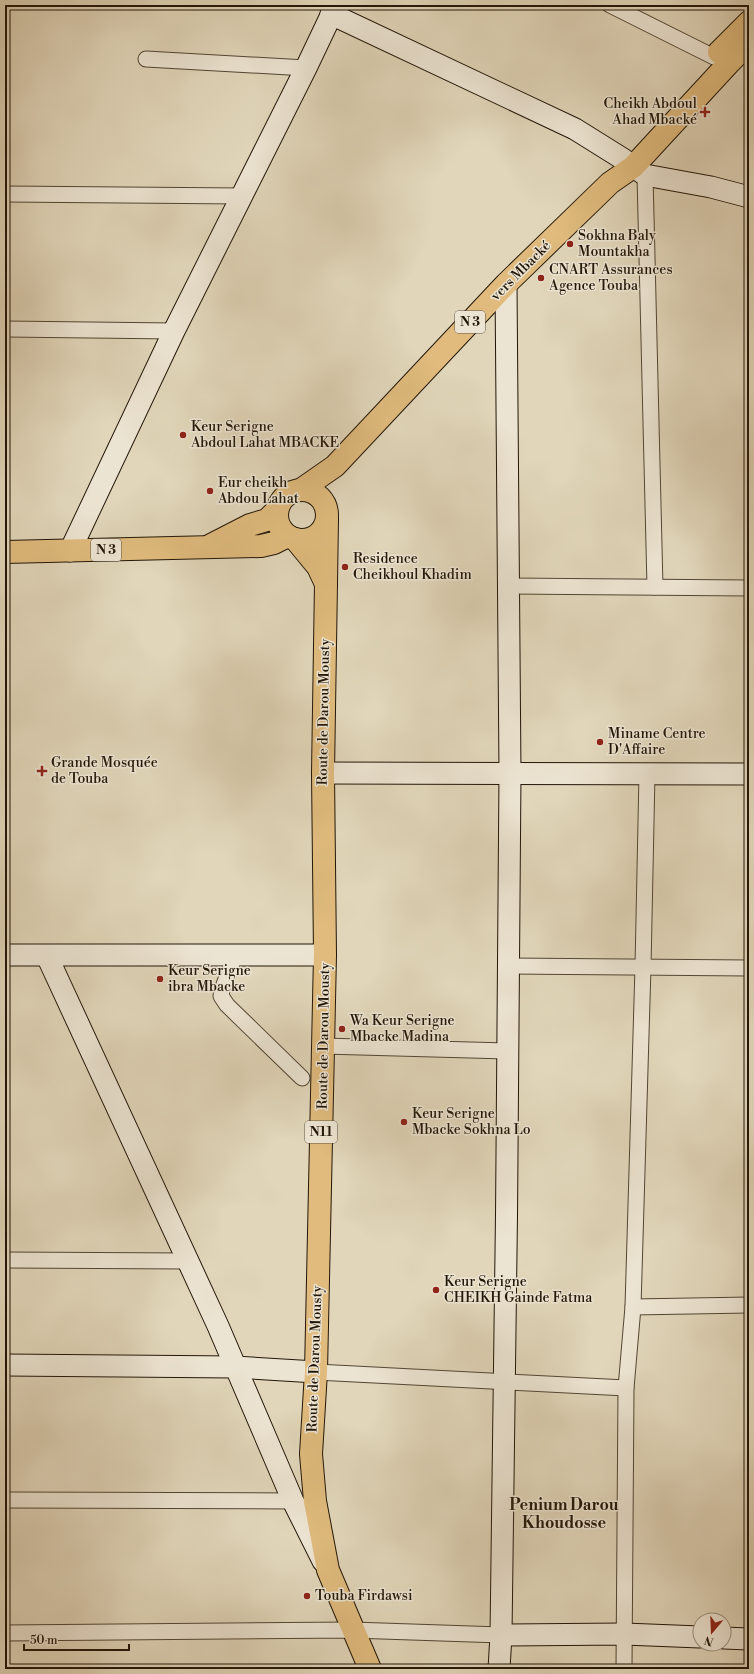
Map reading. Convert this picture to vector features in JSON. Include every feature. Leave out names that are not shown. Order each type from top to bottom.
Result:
[{"type":"main road","name":"vers Mbacké","points":[[634,167],[714,57],[749,22]]},
{"type":"main road","name":"vers Mbacké","points":[[312,494],[335,466],[506,284],[610,183],[634,167],[749,43]]},
{"type":"main road","points":[[291,538],[309,539],[322,532],[327,518],[325,504],[312,494],[294,490],[288,493],[283,498],[276,511],[278,525],[318,567],[326,584]]},
{"type":"main road","name":"N 3","points":[[207,547],[250,525],[267,520],[276,511]]},
{"type":"main road","name":"Route de Darou Mousty","points":[[327,518],[323,773],[325,955],[316,1372],[311,1454],[315,1501],[328,1570],[352,1630],[370,1669]]},
{"type":"main road","name":"N 3","points":[[5,552],[261,546],[291,538]]},
{"type":"street","points":[[610,5],[714,57]]},
{"type":"street","points":[[70,551],[174,331],[306,68],[333,10],[575,129],[634,167],[749,197]]},
{"type":"street","points":[[146,59],[306,68]]},
{"type":"street","points":[[634,167],[655,587]]},
{"type":"street","points":[[5,194],[242,196]]},
{"type":"street","points":[[499,1669],[501,1635],[505,1381],[510,774],[506,284]]},
{"type":"street","points":[[5,329],[174,331]]},
{"type":"street","points":[[509,586],[749,588]]},
{"type":"street","points":[[323,773],[749,774]]},
{"type":"street","points":[[624,1669],[626,1388],[632,1307],[643,967],[646,774]]},
{"type":"street","points":[[5,956],[325,955]]},
{"type":"street","points":[[47,956],[218,1326],[234,1367],[293,1501],[328,1570]]},
{"type":"street","points":[[233,956],[233,967],[223,984],[221,996],[228,1005],[302,1078]]},
{"type":"street","points":[[508,966],[749,968]]},
{"type":"street","points":[[323,1046],[507,1051]]},
{"type":"street","points":[[5,1260],[188,1261]]},
{"type":"street","points":[[632,1307],[749,1305]]},
{"type":"street","points":[[5,1365],[234,1367],[626,1388]]},
{"type":"street","points":[[5,1500],[293,1501]]},
{"type":"street","points":[[5,1634],[352,1630],[501,1635],[624,1634],[692,1637]]},
{"type":"street","points":[[732,1638],[749,1639]]},
{"type":"place","name":"Cheikh Abdoul Ahad Mbacké","points":[[705,112]]},
{"type":"place","name":"Sokhna Baly Mountakha","points":[[570,244]]},
{"type":"place","name":"CNART Assurances Agence Touba","points":[[541,278]]},
{"type":"place","name":"Keur Serigne Abdoul Lahat MBACKE","points":[[183,435]]},
{"type":"place","name":"Eur cheikh Abdou Lahat","points":[[210,491]]},
{"type":"place","name":"Residence Cheikhoul Khadim","points":[[345,567]]},
{"type":"place","name":"Miname Centre D'Affaire","points":[[600,742]]},
{"type":"place","name":"Grande Mosquée de Touba","points":[[42,771]]},
{"type":"place","name":"Keur Serigne ibra Mbacke","points":[[160,979]]},
{"type":"place","name":"Wa Keur Serigne Mbacke Madina","points":[[342,1029]]},
{"type":"place","name":"Keur Serigne Mbacke Sokhna Lo","points":[[404,1122]]},
{"type":"place","name":"Keur Serigne CHEIKH Gainde Fatma","points":[[436,1290]]},
{"type":"place","name":"Touba Firdawsi","points":[[307,1596]]},
{"type":"district","name":"Penium Darou Khoudosse","points":[[564,1514]]}]
